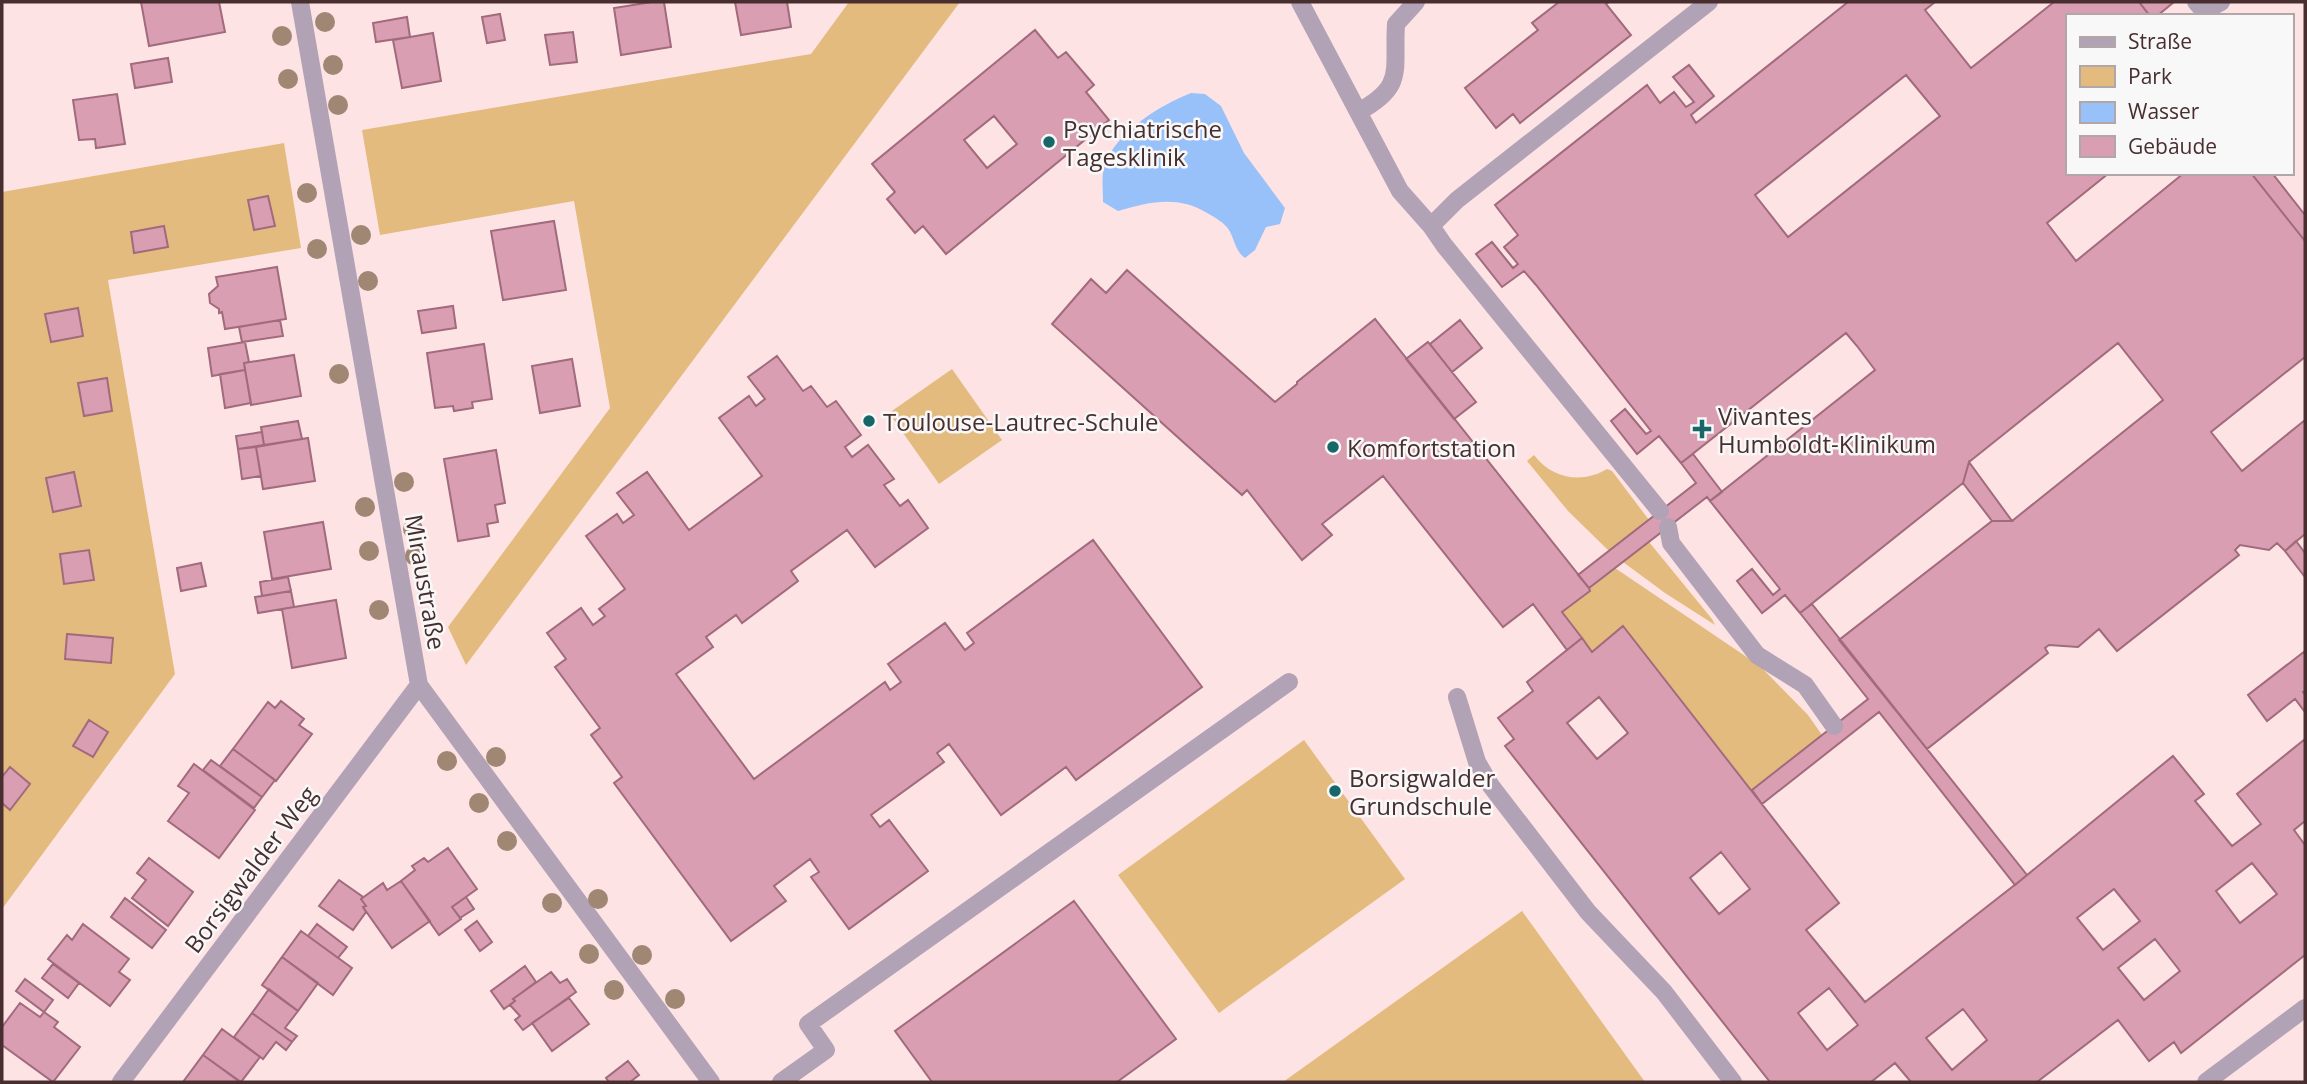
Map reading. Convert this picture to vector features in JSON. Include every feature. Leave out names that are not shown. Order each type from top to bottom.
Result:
[{"type":"street","name":"Miraustraße","points":[[300,2],[419,685],[711,1082]]},
{"type":"street","points":[[1300,2],[1400,191],[1431,226],[1664,519],[1671,543],[1757,655],[1805,685],[1834,726]]},
{"type":"street","points":[[1358,112],[1376,102],[1390,89],[1396,68],[1396,24],[1416,2]]},
{"type":"street","points":[[1431,226],[1458,200],[1709,2]]},
{"type":"street","points":[[2196,2],[2204,11],[2221,2]]},
{"type":"street","points":[[781,1082],[826,1050],[808,1024],[1289,682]]},
{"type":"street","name":"Borsigwalder Weg","points":[[121,1082],[419,685]]},
{"type":"street","points":[[1458,697],[1478,762],[1491,786],[1588,912],[1664,992],[1733,1082]]},
{"type":"street","points":[[2206,1082],[2305,1008]]},
{"type":"green space","points":[[849,2],[960,2],[466,665],[448,627],[610,408],[574,201],[380,235],[362,130],[811,54]]},
{"type":"green space","points":[[284,143],[301,248],[108,280],[175,674],[2,909],[2,192]]},
{"type":"green space","points":[[952,369],[1002,440],[939,484],[889,413]]},
{"type":"green space","points":[[1534,455],[1549,469],[1568,477],[1588,477],[1607,469],[1612,471],[1649,520],[1609,551],[1568,511],[1527,461]]},
{"type":"green space","points":[[1649,542],[1712,619],[1715,625],[1623,562]]},
{"type":"green space","points":[[1615,568],[1760,666],[1808,715],[1822,735],[1752,790],[1624,627],[1592,652],[1562,612]]},
{"type":"green space","points":[[1304,740],[1405,879],[1219,1013],[1118,875]]},
{"type":"green space","points":[[1522,911],[1645,1082],[1283,1082]]},
{"type":"water","points":[[1191,93],[1205,94],[1221,106],[1244,153],[1285,208],[1280,224],[1266,227],[1255,250],[1245,258],[1225,225],[1196,207],[1163,202],[1118,211],[1103,202],[1104,168],[1119,141],[1153,112]]},
{"type":"building","points":[[141,2],[219,2],[225,32],[149,46]]},
{"type":"building","points":[[664,2],[671,47],[621,55],[614,8]]},
{"type":"building","points":[[735,2],[787,2],[791,27],[741,35]]},
{"type":"building","points":[[1559,2],[1609,2],[1606,4],[1631,35],[1520,123],[1513,114],[1496,128],[1465,88],[1538,30],[1532,23]]},
{"type":"building","points":[[1848,2],[1935,2],[1925,10],[1971,68],[2054,2],[2139,2],[2148,14],[2066,14],[2066,175],[2107,175],[2047,223],[2076,261],[2182,175],[2253,175],[2305,241],[2305,357],[2211,432],[2242,471],[2305,420],[2305,534],[2285,551],[2277,543],[2269,550],[2240,545],[2235,550],[2239,555],[2117,651],[2099,629],[2078,647],[2049,645],[2045,648],[2048,653],[1927,749],[1839,640],[1992,521],[2012,521],[2163,400],[2118,343],[1969,462],[1963,483],[1800,613],[1785,595],[1762,613],[1737,581],[1752,569],[1773,595],[1780,589],[1710,501],[1875,370],[1857,346],[1846,333],[1681,463],[1659,436],[1637,454],[1611,421],[1625,409],[1646,434],[1651,431],[1536,285],[1524,271],[1502,287],[1476,254],[1492,242],[1513,268],[1518,264],[1504,247],[1518,235],[1495,205],[1647,85],[1660,103],[1674,92],[1686,107],[1694,102],[1673,77],[1689,65],[1714,96],[1691,115],[1696,123]],"holes":[[[1906,75],[1940,116],[1788,237],[1755,195]]]},
{"type":"building","points":[[2139,2],[2174,2],[2159,14],[2148,14]]},
{"type":"building","points":[[500,14],[505,40],[487,43],[482,17]]},
{"type":"building","points":[[407,17],[410,37],[376,42],[373,23]]},
{"type":"building","name":"Psychiatrische Tagesklinik","points":[[1035,30],[1058,58],[1066,52],[1094,85],[1086,92],[1109,120],[946,254],[923,226],[915,233],[887,199],[895,192],[872,164]],"holes":[[[994,116],[1017,144],[987,168],[964,140]]]},
{"type":"building","points":[[573,32],[577,62],[550,65],[545,35]]},
{"type":"building","points":[[433,33],[441,81],[402,88],[393,40]]},
{"type":"building","points":[[168,58],[172,82],[135,88],[131,64]]},
{"type":"building","points":[[117,94],[125,144],[96,148],[95,139],[79,140],[73,100]]},
{"type":"building","points":[[2253,175],[2274,175],[2305,215],[2305,241]]},
{"type":"building","points":[[268,196],[275,226],[254,230],[248,200]]},
{"type":"building","points":[[554,221],[566,290],[503,300],[491,231]]},
{"type":"building","points":[[164,226],[168,247],[134,253],[131,232]]},
{"type":"building","points":[[277,267],[286,319],[225,329],[222,312],[219,313],[219,309],[210,303],[209,294],[218,286],[216,277]]},
{"type":"building","name":"Komfortstation","points":[[1127,270],[1275,402],[1375,319],[1589,588],[1590,591],[1562,612],[1582,638],[1567,650],[1533,604],[1503,627],[1383,476],[1322,524],[1332,535],[1302,560],[1247,490],[1242,495],[1052,324],[1091,279],[1106,293]]},
{"type":"building","points":[[453,306],[456,328],[422,333],[418,311]]},
{"type":"building","points":[[78,308],[83,336],[51,342],[45,314]]},
{"type":"building","points":[[280,320],[283,336],[242,342],[239,327]]},
{"type":"building","points":[[1460,320],[1482,348],[1452,372],[1430,344]]},
{"type":"building","points":[[245,342],[249,362],[244,363],[245,370],[212,376],[208,348]]},
{"type":"building","points":[[1428,342],[1476,402],[1454,419],[1406,359]]},
{"type":"building","points":[[484,344],[492,399],[472,402],[473,408],[454,411],[453,406],[435,408],[427,353]]},
{"type":"building","points":[[294,355],[301,396],[251,405],[244,363]]},
{"type":"building","name":"Toulouse-Lautrec-Schule","points":[[777,356],[803,391],[811,386],[827,407],[836,401],[861,435],[845,447],[852,457],[868,445],[894,479],[884,485],[900,506],[908,500],[928,528],[875,567],[847,530],[791,571],[798,581],[742,623],[736,615],[706,637],[713,647],[676,674],[754,779],[885,682],[890,690],[901,682],[888,664],[945,623],[965,650],[974,643],[967,633],[1093,540],[1202,687],[1076,780],[1066,767],[1001,815],[949,744],[937,753],[944,762],[871,815],[880,827],[889,820],[928,871],[849,929],[811,877],[819,872],[810,859],[774,886],[786,901],[731,941],[614,783],[622,777],[591,735],[600,728],[555,667],[566,659],[547,633],[581,608],[593,625],[605,616],[599,609],[625,589],[586,536],[617,514],[623,523],[634,515],[617,493],[647,472],[689,530],[762,476],[719,418],[749,396],[756,406],[765,399],[748,377]]},
{"type":"building","points":[[572,359],[580,406],[540,413],[532,366]]},
{"type":"building","points":[[245,370],[251,403],[225,408],[220,374]]},
{"type":"building","points":[[107,378],[112,411],[84,416],[78,383]]},
{"type":"building","points":[[298,421],[302,439],[264,445],[261,427]]},
{"type":"building","points":[[262,432],[264,445],[238,449],[236,436]]},
{"type":"building","points":[[308,438],[315,481],[263,489],[256,447]]},
{"type":"building","points":[[256,447],[261,476],[242,479],[238,449]]},
{"type":"building","points":[[496,450],[505,503],[495,505],[498,522],[487,524],[489,536],[458,541],[444,459]]},
{"type":"building","points":[[1693,454],[1722,492],[1710,501],[1707,497],[1589,588],[1578,575],[1696,483],[1681,463]]},
{"type":"building","points":[[1969,462],[2012,521],[1992,521],[1963,483]]},
{"type":"building","points":[[74,472],[81,506],[53,512],[46,478]]},
{"type":"building","points":[[323,522],[331,569],[272,579],[264,532]]},
{"type":"building","points":[[2296,541],[2305,553],[2305,577],[2285,551]]},
{"type":"building","points":[[89,550],[94,580],[64,584],[60,554]]},
{"type":"building","points":[[201,563],[206,586],[181,591],[177,568]]},
{"type":"building","points":[[288,577],[291,591],[262,596],[260,582]]},
{"type":"building","points":[[291,591],[294,607],[258,613],[255,597]]},
{"type":"building","points":[[336,600],[346,658],[292,668],[282,609]]},
{"type":"building","points":[[1812,604],[2027,875],[2015,885],[1879,712],[1762,804],[1752,790],[1868,699],[1800,613]]},
{"type":"building","points":[[1623,626],[1839,903],[1806,930],[1865,1002],[2173,756],[2204,794],[2195,801],[2232,846],[2261,824],[2237,794],[2305,739],[2305,821],[2294,830],[2305,845],[2305,955],[2181,1053],[2174,1042],[2149,1061],[2118,1020],[2037,1082],[1911,1082],[1895,1063],[1871,1082],[1770,1082],[1505,746],[1514,739],[1498,718],[1533,691],[1527,682],[1582,638],[1592,652]],"holes":[[[1599,697],[1628,733],[1597,759],[1567,723]],[[1721,852],[1750,889],[1719,914],[1690,878]],[[2252,863],[2277,894],[2240,923],[2216,891]],[[2114,889],[2140,921],[2103,950],[2077,918]],[[2155,939],[2180,971],[2144,1000],[2118,968]],[[1829,988],[1858,1025],[1827,1050],[1798,1013]],[[1963,1009],[1987,1040],[1952,1070],[1926,1038]]]},
{"type":"building","points":[[67,634],[113,638],[111,663],[65,659]]},
{"type":"building","points":[[2305,651],[2305,712],[2295,699],[2267,721],[2248,695]]},
{"type":"building","points":[[281,701],[304,719],[299,725],[312,734],[276,781],[233,749],[268,702],[275,708]]},
{"type":"building","points":[[89,720],[108,732],[93,757],[73,746]]},
{"type":"building","points":[[233,749],[275,780],[262,797],[220,766]]},
{"type":"building","points":[[211,760],[262,797],[254,808],[203,770]]},
{"type":"building","points":[[194,764],[255,810],[219,858],[168,821],[189,793],[178,786]]},
{"type":"building","points":[[10,767],[30,784],[10,810],[2,803],[2,777]]},
{"type":"building","points":[[448,848],[477,889],[452,907],[461,919],[439,935],[401,881],[415,870],[412,866],[424,858],[428,862]]},
{"type":"building","points":[[149,858],[193,892],[168,926],[132,898],[146,880],[137,873]]},
{"type":"building","points":[[339,880],[363,897],[361,899],[366,906],[363,907],[366,912],[353,930],[319,906]]},
{"type":"building","points":[[401,881],[430,921],[392,948],[363,907],[366,906],[361,899],[383,883],[387,890]]},
{"type":"building","points":[[466,897],[474,909],[460,918],[452,907]]},
{"type":"building","points":[[125,898],[166,930],[152,948],[111,917]]},
{"type":"building","points":[[1074,901],[1176,1039],[1117,1082],[932,1082],[895,1031]]},
{"type":"building","points":[[477,921],[492,942],[480,951],[465,930]]},
{"type":"building","points":[[83,924],[129,959],[119,972],[130,980],[110,1006],[48,959],[67,935],[72,940]]},
{"type":"building","points":[[317,924],[347,947],[338,958],[308,936]]},
{"type":"building","points":[[301,931],[352,968],[333,995],[282,957]]},
{"type":"building","points":[[282,957],[318,983],[298,1011],[262,985]]},
{"type":"building","points":[[53,964],[79,983],[68,998],[42,978]]},
{"type":"building","points":[[525,966],[536,982],[504,1009],[491,991]]},
{"type":"building","points":[[551,972],[560,983],[567,979],[576,992],[523,1030],[515,1020],[520,1016],[510,1005],[515,1001],[513,999]]},
{"type":"building","points":[[25,979],[53,1000],[44,1012],[16,991]]},
{"type":"building","points":[[269,989],[298,1011],[285,1028],[297,1036],[292,1042],[252,1013]]},
{"type":"building","points":[[569,998],[589,1024],[552,1051],[532,1023]]},
{"type":"building","points":[[20,1003],[40,1017],[44,1012],[58,1022],[54,1027],[80,1047],[53,1082],[2,1045],[2,1027]]},
{"type":"building","points":[[252,1013],[292,1042],[286,1050],[276,1042],[263,1059],[234,1037]]},
{"type":"building","points":[[222,1029],[260,1057],[241,1082],[203,1055]]},
{"type":"building","points":[[203,1055],[240,1082],[183,1082]]},
{"type":"building","points":[[628,1061],[639,1075],[630,1082],[609,1082],[606,1078]]},
{"type":"place","name":"Psychiatrische Tagesklinik","points":[[1049,142]]},
{"type":"place","name":"Toulouse-Lautrec-Schule","points":[[869,421]]},
{"type":"place","name":"Vivantes Humboldt-Klinikum","points":[[1702,429]]},
{"type":"place","name":"Komfortstation","points":[[1333,447]]},
{"type":"place","name":"Borsigwalder Grundschule","points":[[1335,791]]}]
